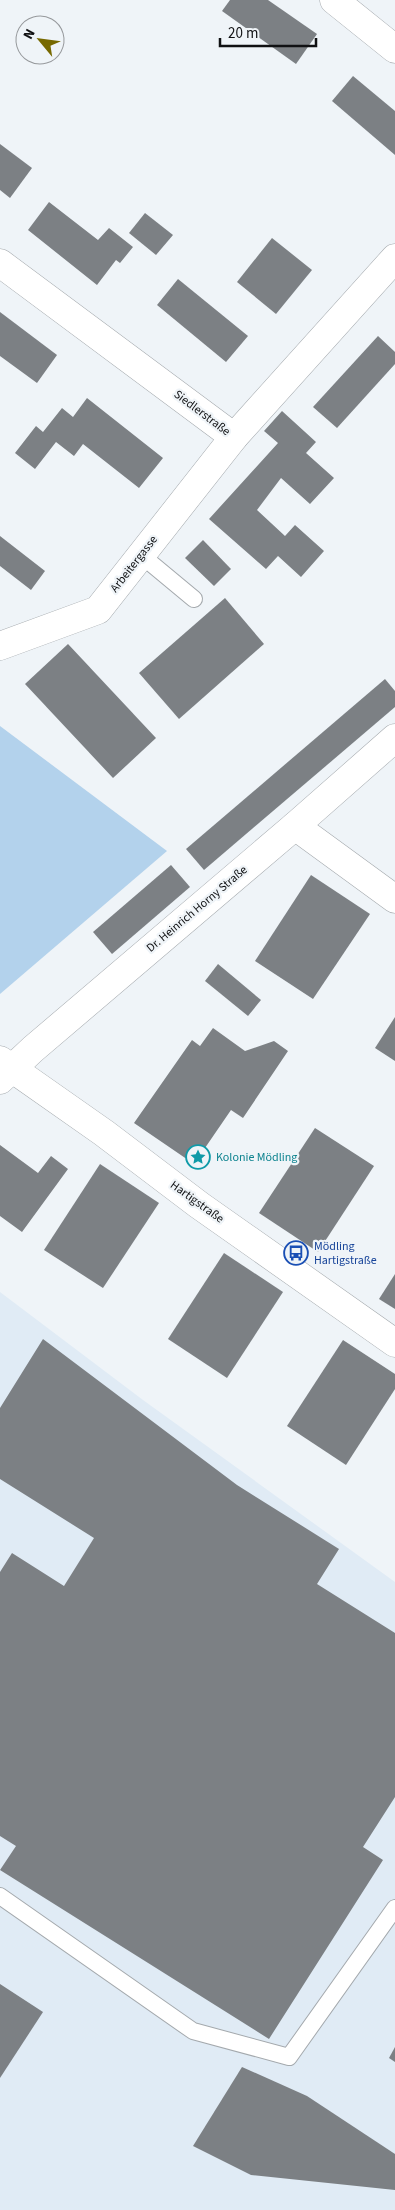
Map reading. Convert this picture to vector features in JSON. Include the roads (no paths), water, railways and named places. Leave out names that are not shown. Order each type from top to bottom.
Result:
[{"type":"street","points":[[334,0],[395,48]]},
{"type":"street","name":"Siedlerstraße","points":[[0,263],[234,437],[395,258]]},
{"type":"street","name":"Arbeitergasse","points":[[0,646],[98,610],[234,437]]},
{"type":"street","name":"Dr. Heinrich Horny Straße","points":[[4,1069],[41,1042],[295,826],[395,738]]},
{"type":"street","points":[[295,826],[395,899]]},
{"type":"street","name":"Hartigstraße","points":[[4,1069],[395,1343]]},
{"type":"lane","points":[[141,555],[194,599]]},
{"type":"lane","points":[[0,1896],[193,2031],[289,2057],[395,1908]]},
{"type":"place","name":"Kolonie Mödling","points":[[198,1157]]},
{"type":"place","name":"Mödling Hartigstraße","points":[[296,1253]]}]
